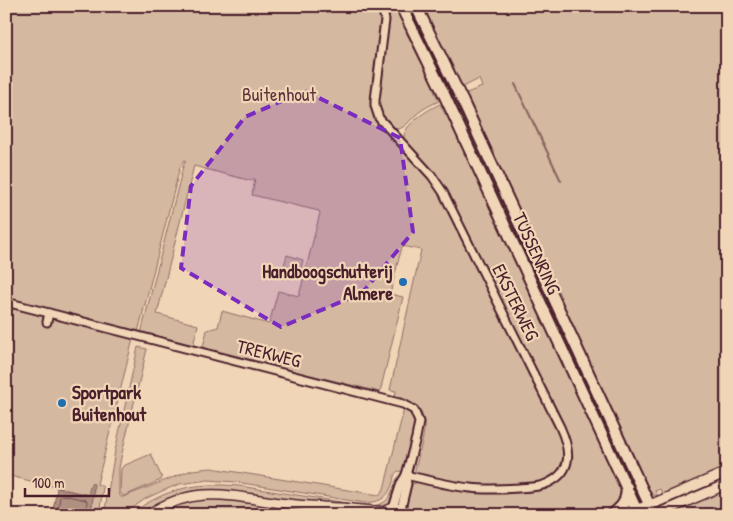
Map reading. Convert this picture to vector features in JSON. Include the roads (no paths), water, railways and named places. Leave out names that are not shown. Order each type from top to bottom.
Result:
[{"type":"highway","name":"TUSSENRING","points":[[401,6],[638,512]]},
{"type":"highway","name":"TUSSENRING","points":[[416,6],[463,102],[654,515]]},
{"type":"highway","points":[[614,515],[626,500],[627,486]]},
{"type":"main road","points":[[614,515],[638,512],[727,472]]},
{"type":"main road","points":[[654,515],[727,484]]},
{"type":"main road","points":[[148,515],[168,503],[188,497],[209,494],[229,495],[296,505],[393,512]]},
{"type":"main road","points":[[296,505],[329,515]]},
{"type":"street","name":"EKSTERWEG","points":[[382,6],[385,20],[375,100],[379,118],[432,176],[443,192],[566,439],[568,452],[567,465],[559,476],[548,484],[535,487],[472,488],[406,476]]},
{"type":"street","name":"TREKWEG","points":[[6,302],[403,404],[414,410],[419,422],[406,476],[407,484],[393,512]]},
{"type":"street","points":[[47,322],[49,313]]},
{"type":"water","points":[[91,483],[94,484],[91,515],[52,515],[57,488],[88,495]]},
{"type":"waterway","points":[[515,84],[561,181]]},
{"type":"place","name":"Handboogschutterij Almere","points":[[403,282]]},
{"type":"place","name":"Sportpark Buitenhout","points":[[62,403]]},
{"type":"park label","name":"Buitenhout","points":[[279,94]]}]
